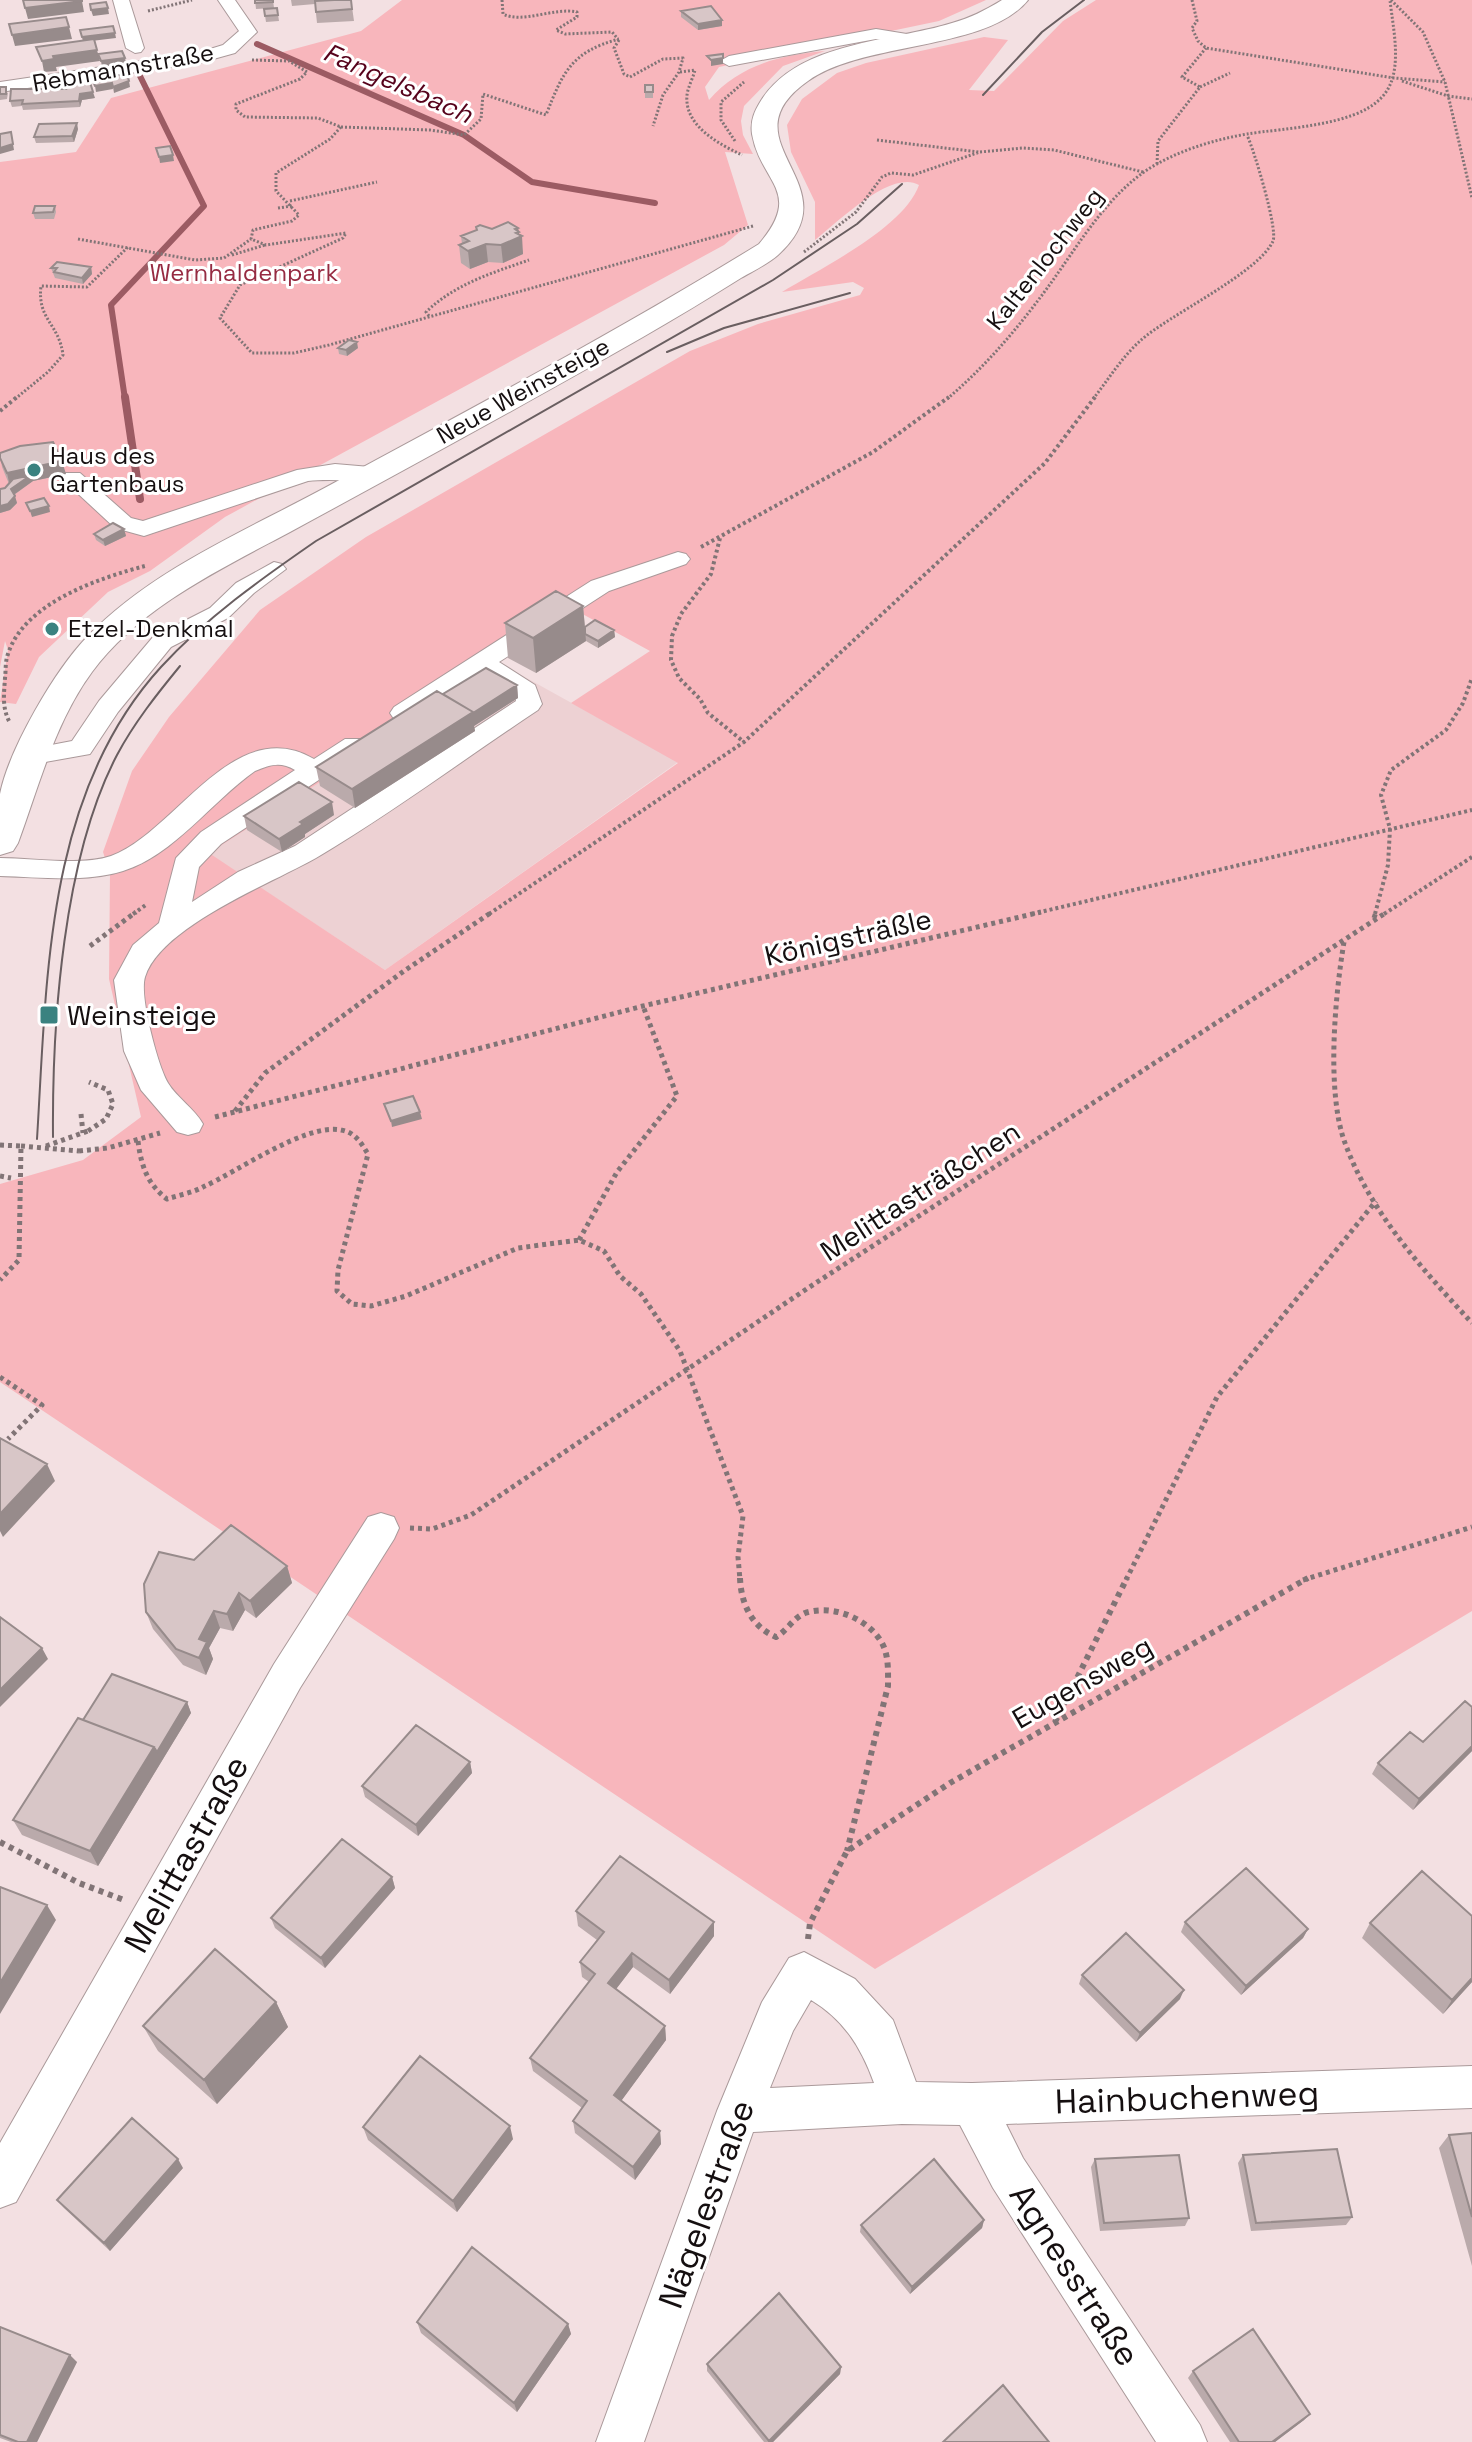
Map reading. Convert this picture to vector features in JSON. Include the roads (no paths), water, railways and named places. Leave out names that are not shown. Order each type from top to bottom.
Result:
[{"type":"main road","points":[[913,40],[992,15],[1017,0]]},
{"type":"main road","name":"Neue Weinsteige","points":[[0,843],[63,689],[98,644],[136,612],[197,573],[768,250],[790,225],[793,199],[764,134],[763,120],[769,107],[779,93],[809,72],[857,54],[913,40]]},
{"type":"street","name":"Rebmannstraße","points":[[0,87],[155,67],[229,49],[248,32],[226,0]]},
{"type":"street","points":[[124,8],[135,48]]},
{"type":"street","points":[[729,61],[876,34],[913,40]]},
{"type":"street","points":[[72,478],[123,523],[144,529],[305,475],[335,471],[374,473]]},
{"type":"street","points":[[172,927],[186,864],[211,838],[600,586],[678,559]]},
{"type":"street","points":[[34,756],[81,748],[108,707],[162,642],[219,613],[245,588],[274,569]]},
{"type":"street","points":[[188,1124],[156,1090],[139,1051],[129,980],[143,952],[172,927],[248,879],[305,852],[529,704],[526,690],[482,663]]},
{"type":"street","points":[[0,867],[114,865],[159,840],[238,769],[258,759],[286,756],[314,770]]},
{"type":"street","name":"Melittastraße","points":[[0,2186],[287,1676],[381,1528]]},
{"type":"street","name":"Nägelestraße","points":[[620,2442],[739,2111],[777,2017],[804,1972],[840,1994],[878,2035],[902,2103]]},
{"type":"street","name":"Hainbuchenweg","points":[[739,2111],[902,2103],[972,2104],[1472,2087]]},
{"type":"street","name":"Agnesstraße","points":[[972,2104],[1008,2173],[1183,2442]]},
{"type":"waterway","name":"Fangelsbach","points":[[257,44],[464,135],[532,182],[655,203]]},
{"type":"waterway","points":[[125,399],[111,305],[204,206],[140,76]]},
{"type":"waterway","points":[[125,397],[140,499]]},
{"type":"tram line","points":[[983,95],[1042,32],[1084,0]]},
{"type":"tram line","points":[[37,1139],[50,953],[59,891],[73,830],[94,772],[123,717],[161,667],[216,615],[316,541],[773,280],[857,224],[902,184]]},
{"type":"tram line","points":[[667,352],[724,328],[850,293]]},
{"type":"tram line","points":[[53,1137],[55,1043],[64,942],[84,842],[117,755],[138,720],[180,666]]},
{"type":"place","name":"Haus des Gartenbaus","points":[[34,470]]},
{"type":"place","name":"Etzel-Denkmal","points":[[52,629]]},
{"type":"place","name":"Weinsteige","points":[[49,1015]]},
{"type":"park label","name":"Wernhaldenpark","points":[[244,273]]}]
